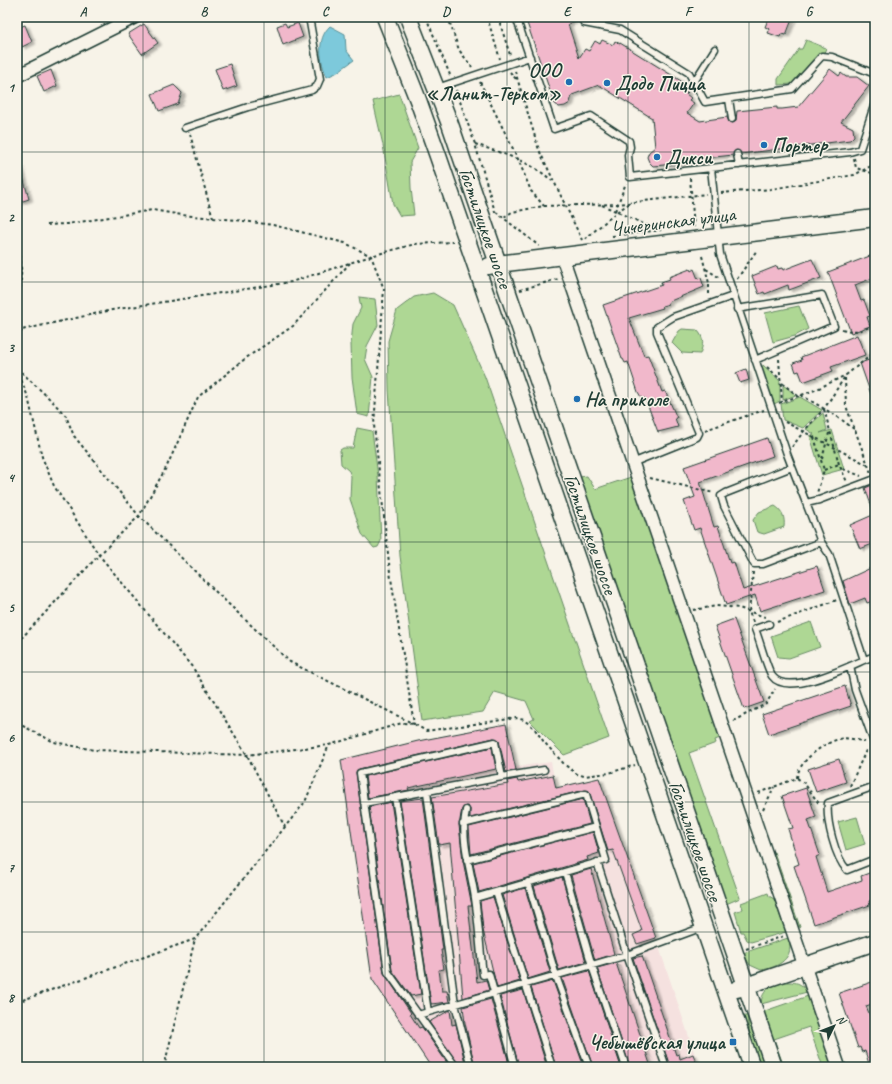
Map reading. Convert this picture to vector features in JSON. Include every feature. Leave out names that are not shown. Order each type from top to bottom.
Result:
[{"type":"street","points":[[17,76],[135,17]]},
{"type":"street","name":"Гостилицкое шоссе","points":[[385,17],[418,100],[478,270],[752,1067]]},
{"type":"street","name":"Гостилицкое шоссе","points":[[408,17],[437,88],[774,1067]]},
{"type":"street","name":"Чичеринская улица","points":[[478,270],[498,264],[875,218]]},
{"type":"street","points":[[562,256],[839,1067]]},
{"type":"street","points":[[726,993],[875,942]]},
{"type":"lane","points":[[188,127],[248,107],[312,90],[317,86],[320,79],[309,17]]},
{"type":"lane","points":[[516,17],[554,129],[591,116],[629,141],[630,147],[628,155],[630,177],[850,152],[860,149],[875,103]]},
{"type":"lane","points":[[581,17],[584,23],[620,30],[690,73],[705,102],[792,89],[822,56],[832,57],[875,74]]},
{"type":"lane","points":[[694,82],[715,49]]},
{"type":"lane","points":[[437,88],[453,84],[530,57]]},
{"type":"lane","points":[[729,98],[732,119]]},
{"type":"lane","points":[[737,154],[739,165]]},
{"type":"lane","points":[[711,168],[720,254],[729,285],[787,454],[821,542],[828,554],[864,660]]},
{"type":"lane","points":[[738,309],[822,295],[834,326],[755,360]]},
{"type":"lane","points":[[632,463],[696,437],[699,433],[657,332],[657,327],[664,322],[733,296]]},
{"type":"lane","points":[[792,467],[721,496],[732,524],[754,564],[763,564],[821,542]]},
{"type":"lane","points":[[806,503],[819,500],[875,479]]},
{"type":"lane","points":[[769,624],[755,629],[772,676],[779,682],[798,684],[875,656]]},
{"type":"lane","points":[[850,666],[855,690],[875,745]]},
{"type":"lane","points":[[456,1067],[388,972],[360,773],[495,742],[502,777]]},
{"type":"lane","points":[[364,803],[544,770]]},
{"type":"lane","points":[[875,786],[828,803],[826,813],[840,862],[847,870],[875,859]]},
{"type":"lane","points":[[427,792],[455,1004],[471,1067]]},
{"type":"lane","points":[[463,824],[586,794],[606,860],[475,898]]},
{"type":"lane","points":[[395,797],[428,1012]]},
{"type":"lane","points":[[466,810],[463,824],[467,860],[475,898],[483,975],[489,974],[515,1067]]},
{"type":"lane","points":[[467,860],[596,827]]},
{"type":"lane","points":[[598,862],[627,956],[666,1067]]},
{"type":"lane","points":[[565,872],[592,966],[626,1067]]},
{"type":"lane","points":[[528,882],[556,976],[589,1067]]},
{"type":"lane","points":[[496,892],[524,985],[552,1067]]},
{"type":"lane","points":[[418,1015],[627,956],[703,927]]},
{"type":"path","points":[[426,17],[475,144],[496,212],[496,218]]},
{"type":"path","points":[[448,17],[459,50],[477,75],[488,101],[518,159],[531,191],[544,206]]},
{"type":"path","points":[[486,17],[499,58],[517,80]]},
{"type":"path","points":[[498,17],[539,150],[580,238],[583,241]]},
{"type":"path","points":[[188,127],[213,218]]},
{"type":"path","points":[[475,144],[518,159],[540,169],[553,182]]},
{"type":"path","points":[[855,161],[856,168],[875,174]]},
{"type":"path","points":[[504,217],[512,212],[544,206],[565,204],[618,204],[714,193],[771,189],[854,175],[875,164]]},
{"type":"path","points":[[690,171],[694,228]]},
{"type":"path","points":[[617,210],[625,184],[630,177]]},
{"type":"path","points":[[576,242],[583,241],[617,210],[630,203]]},
{"type":"path","points":[[601,204],[617,210],[656,230]]},
{"type":"path","points":[[45,225],[67,224],[153,210],[182,215],[273,225],[346,243],[371,256],[384,289],[374,425],[382,482],[390,572],[414,724]]},
{"type":"path","points":[[496,212],[540,247],[533,248]]},
{"type":"path","points":[[17,231],[22,262],[21,288],[17,311]]},
{"type":"path","points":[[17,331],[112,310],[291,282],[371,256],[416,244],[452,241]]},
{"type":"path","points":[[729,285],[734,284],[757,250]]},
{"type":"path","points":[[702,256],[709,284],[708,305]]},
{"type":"path","points":[[17,643],[99,555],[139,516],[167,466],[198,397],[246,358],[293,326],[351,263]]},
{"type":"path","points":[[516,291],[562,278]]},
{"type":"path","points":[[17,284],[21,288]]},
{"type":"path","points":[[834,326],[850,332],[860,331],[875,325]]},
{"type":"path","points":[[17,336],[22,330]]},
{"type":"path","points":[[787,454],[804,431],[824,409],[844,378],[875,352]]},
{"type":"path","points":[[779,354],[782,402]]},
{"type":"path","points":[[764,363],[781,381],[799,395],[824,409],[854,429]]},
{"type":"path","points":[[17,369],[52,400],[66,416],[74,436],[139,516],[290,662],[426,731],[516,718],[524,720],[534,728],[544,742],[571,771],[584,776],[609,773],[646,760]]},
{"type":"path","points":[[17,369],[28,397],[42,457],[54,486],[99,555],[193,668],[247,755],[285,827]]},
{"type":"path","points":[[844,378],[846,406],[868,465],[875,479]]},
{"type":"path","points":[[824,409],[829,432],[839,464],[843,469],[850,489]]},
{"type":"path","points":[[775,417],[868,465]]},
{"type":"path","points":[[821,461],[829,432]]},
{"type":"path","points":[[814,436],[824,470],[817,495],[819,500]]},
{"type":"path","points":[[824,470],[839,464]]},
{"type":"path","points":[[843,469],[875,479]]},
{"type":"path","points":[[647,477],[721,496]]},
{"type":"path","points":[[754,564],[750,584],[749,612],[755,629]]},
{"type":"path","points":[[769,624],[843,598]]},
{"type":"path","points":[[692,610],[716,606],[739,608],[778,621]]},
{"type":"path","points":[[731,722],[766,704],[779,682]]},
{"type":"path","points":[[17,723],[54,742],[94,750],[247,755],[329,745],[402,723],[414,724]]},
{"type":"path","points":[[797,778],[797,774],[804,761],[812,754],[838,739],[869,743],[846,796]]},
{"type":"path","points":[[164,1067],[195,939],[305,802],[329,745]]},
{"type":"path","points":[[757,794],[797,778]]},
{"type":"path","points":[[797,778],[804,783],[818,804],[827,809]]},
{"type":"path","points":[[762,811],[775,787]]},
{"type":"path","points":[[744,949],[787,935]]},
{"type":"path","points":[[17,1002],[195,939]]},
{"type":"shaded area","points":[[506,724],[515,767],[551,762],[556,788],[599,778],[656,938],[699,1067],[431,1067],[372,979],[344,771],[418,741]]},
{"type":"green space","points":[[806,40],[826,48],[824,53],[810,62],[792,84],[778,85],[778,79],[799,49],[802,49]]},
{"type":"green space","points":[[399,94],[418,148],[410,162],[414,215],[400,216],[393,204],[383,145],[373,101]]},
{"type":"green space","points":[[433,293],[453,305],[485,377],[609,738],[564,755],[530,721],[534,719],[526,701],[495,692],[483,712],[422,721],[400,556],[389,390],[388,341],[397,310],[414,297]]},
{"type":"green space","points":[[359,297],[375,299],[378,325],[367,346],[365,359],[373,377],[369,417],[357,414],[352,377],[351,344],[353,324],[361,308]]},
{"type":"green space","points":[[799,306],[808,329],[795,336],[773,342],[765,313]]},
{"type":"green space","points":[[682,329],[697,330],[700,333],[703,342],[700,354],[682,353],[672,343],[679,331]]},
{"type":"green space","points":[[763,365],[780,381],[780,401],[774,404],[762,371]]},
{"type":"green space","points":[[783,385],[796,395],[783,400]]},
{"type":"green space","points":[[800,397],[822,410],[803,428],[783,420],[781,404]]},
{"type":"green space","points":[[823,413],[827,430],[820,433],[832,430],[844,469],[822,475],[810,436],[814,434],[806,429]]},
{"type":"green space","points":[[357,428],[372,431],[378,476],[381,541],[378,547],[374,548],[362,534],[350,499],[351,476],[349,471],[341,464],[340,450],[343,448],[353,448]]},
{"type":"green space","points":[[587,476],[595,489],[631,477],[720,738],[715,740],[716,743],[689,753],[740,898],[726,904],[579,477]]},
{"type":"green space","points":[[775,506],[783,515],[784,527],[764,534],[757,532],[753,520],[759,512]]},
{"type":"green space","points":[[811,622],[820,647],[789,658],[778,657],[771,636]]},
{"type":"green space","points":[[857,817],[865,844],[846,850],[838,822]]},
{"type":"green space","points":[[774,852],[800,927],[797,928],[771,853]]},
{"type":"green space","points":[[768,893],[769,896],[774,899],[786,932],[751,942],[747,940],[743,932],[741,932],[735,912],[743,909],[741,903]]},
{"type":"green space","points":[[788,938],[790,951],[784,960],[774,967],[761,970],[750,965],[743,953]]},
{"type":"green space","points":[[785,982],[800,984],[807,992],[761,1004],[763,994],[768,988]]},
{"type":"green space","points":[[808,996],[833,1067],[823,1067],[809,1027],[774,1039],[784,1067],[781,1067],[762,1012]]},
{"type":"green space","points":[[749,1015],[767,1067],[759,1067],[742,1017]]},
{"type":"water","points":[[330,26],[345,34],[346,50],[354,60],[336,73],[327,77],[321,58],[321,44],[326,31]]},
{"type":"building","points":[[525,17],[577,17],[577,20],[568,24],[579,58],[585,49],[589,51],[595,41],[600,44],[602,40],[613,45],[615,41],[620,43],[681,81],[680,83],[685,86],[683,89],[688,92],[686,94],[691,98],[689,100],[694,103],[687,113],[700,121],[727,117],[729,122],[732,123],[736,120],[737,111],[777,107],[777,109],[782,109],[798,107],[830,69],[839,76],[841,73],[846,77],[857,77],[869,86],[841,122],[853,128],[854,136],[850,140],[741,154],[737,150],[733,155],[706,158],[706,161],[653,166],[647,157],[649,152],[655,147],[652,118],[599,85],[572,95],[570,103],[565,106],[559,107],[554,103]]},
{"type":"building","points":[[769,17],[793,17],[786,35],[781,34],[780,37],[768,33],[770,29],[765,27]]},
{"type":"building","points":[[285,23],[287,27],[298,23],[303,37],[283,45],[277,26]]},
{"type":"building","points":[[144,24],[158,43],[142,54],[128,34]]},
{"type":"building","points":[[25,25],[32,42],[22,47],[17,36],[17,28]]},
{"type":"building","points":[[230,64],[237,86],[223,91],[215,69]]},
{"type":"building","points":[[51,70],[57,86],[44,92],[37,76]]},
{"type":"building","points":[[174,85],[182,93],[178,104],[159,111],[152,94]]},
{"type":"building","points":[[20,166],[29,199],[17,203],[17,167]]},
{"type":"building","points":[[875,254],[875,277],[855,285],[861,301],[864,300],[870,316],[867,317],[870,326],[851,333],[828,272]]},
{"type":"building","points":[[812,259],[821,278],[789,290],[788,285],[765,294],[764,292],[759,294],[752,276],[777,266],[778,269],[782,268],[783,270]]},
{"type":"building","points":[[690,269],[691,271],[694,269],[698,279],[701,278],[704,287],[668,302],[669,304],[662,306],[663,308],[629,318],[644,356],[648,355],[662,392],[665,391],[677,418],[675,418],[678,427],[658,432],[645,398],[642,399],[638,392],[628,362],[625,363],[622,359],[603,305],[662,285],[661,282],[670,279],[669,277]]},
{"type":"building","points":[[857,335],[865,355],[831,367],[833,371],[803,382],[799,371],[796,372],[793,363],[802,360],[801,357]]},
{"type":"building","points":[[875,358],[875,403],[874,403],[860,363]]},
{"type":"building","points":[[746,369],[749,380],[740,383],[736,373]]},
{"type":"building","points":[[767,438],[773,456],[700,482],[714,527],[718,526],[730,563],[734,562],[743,590],[817,566],[825,590],[760,611],[755,595],[726,605],[700,528],[694,530],[684,501],[695,497],[684,467]]},
{"type":"building","points":[[875,484],[875,512],[874,513],[865,488]]},
{"type":"building","points":[[875,514],[875,543],[860,549],[850,525]]},
{"type":"building","points":[[875,566],[875,600],[867,603],[865,598],[850,604],[843,581]]},
{"type":"building","points":[[734,619],[764,702],[744,709],[715,626]]},
{"type":"building","points":[[845,686],[851,706],[769,734],[762,714]]},
{"type":"building","points":[[506,724],[516,770],[506,772],[499,741],[494,738],[359,769],[356,772],[384,973],[411,1013],[410,1014],[419,1028],[422,1027],[450,1067],[431,1067],[372,979],[341,760],[418,741]]},
{"type":"building","points":[[492,747],[496,769],[408,788],[409,790],[368,798],[365,776]]},
{"type":"building","points":[[839,759],[846,782],[816,792],[808,769]]},
{"type":"building","points":[[553,775],[556,788],[599,778],[656,938],[637,944],[633,935],[642,931],[613,850],[608,851],[589,791],[585,790],[470,818],[470,809],[465,806],[462,809],[459,825],[463,861],[472,906],[468,906],[477,982],[486,980],[489,990],[463,998],[450,843],[439,845],[432,797],[508,784],[507,781],[517,779],[518,782]]},
{"type":"building","points":[[806,788],[816,817],[808,820],[820,855],[816,857],[827,892],[862,880],[861,876],[875,871],[875,899],[869,901],[870,905],[814,924],[794,866],[799,864],[788,829],[793,828],[782,796]]},
{"type":"building","points":[[423,798],[443,950],[441,950],[444,969],[439,970],[442,991],[447,991],[449,1002],[431,1004],[400,801]]},
{"type":"building","points":[[583,799],[590,824],[471,854],[469,827]]},
{"type":"building","points":[[391,802],[421,994],[411,996],[392,970],[369,807]]},
{"type":"building","points":[[593,832],[599,853],[587,857],[588,860],[479,892],[473,863]]},
{"type":"building","points":[[591,869],[614,954],[595,960],[571,875]]},
{"type":"building","points":[[562,877],[586,962],[559,970],[534,886]]},
{"type":"building","points":[[525,888],[550,972],[528,979],[502,895]]},
{"type":"building","points":[[493,897],[520,981],[497,988],[483,930],[480,901]]},
{"type":"building","points":[[642,956],[676,1055],[679,1054],[680,1059],[693,1054],[698,1067],[670,1067],[633,958]]},
{"type":"building","points":[[616,963],[651,1067],[630,1067],[597,968]]},
{"type":"building","points":[[589,971],[621,1067],[593,1067],[562,978]]},
{"type":"building","points":[[553,981],[584,1067],[556,1067],[531,987]]},
{"type":"building","points":[[875,981],[875,1003],[866,1006],[875,1027],[875,1067],[870,1067],[865,1051],[862,1052],[860,1047],[858,1048],[839,993]]},
{"type":"building","points":[[523,990],[547,1067],[519,1067],[500,996]]},
{"type":"building","points":[[491,999],[510,1067],[475,1067],[463,1007]]},
{"type":"building","points":[[450,1010],[452,1025],[456,1024],[466,1067],[460,1067],[429,1022]]},
{"type":"place","name":"ООО «Ланит-Терком»","points":[[569,82]]},
{"type":"place","name":"Додо Пицца","points":[[607,83]]},
{"type":"place","name":"Портер","points":[[764,145]]},
{"type":"place","name":"Дикси","points":[[657,157]]},
{"type":"place","name":"На приколе","points":[[577,399]]},
{"type":"place","name":"Чебышёвская улица","points":[[733,1042]]}]
